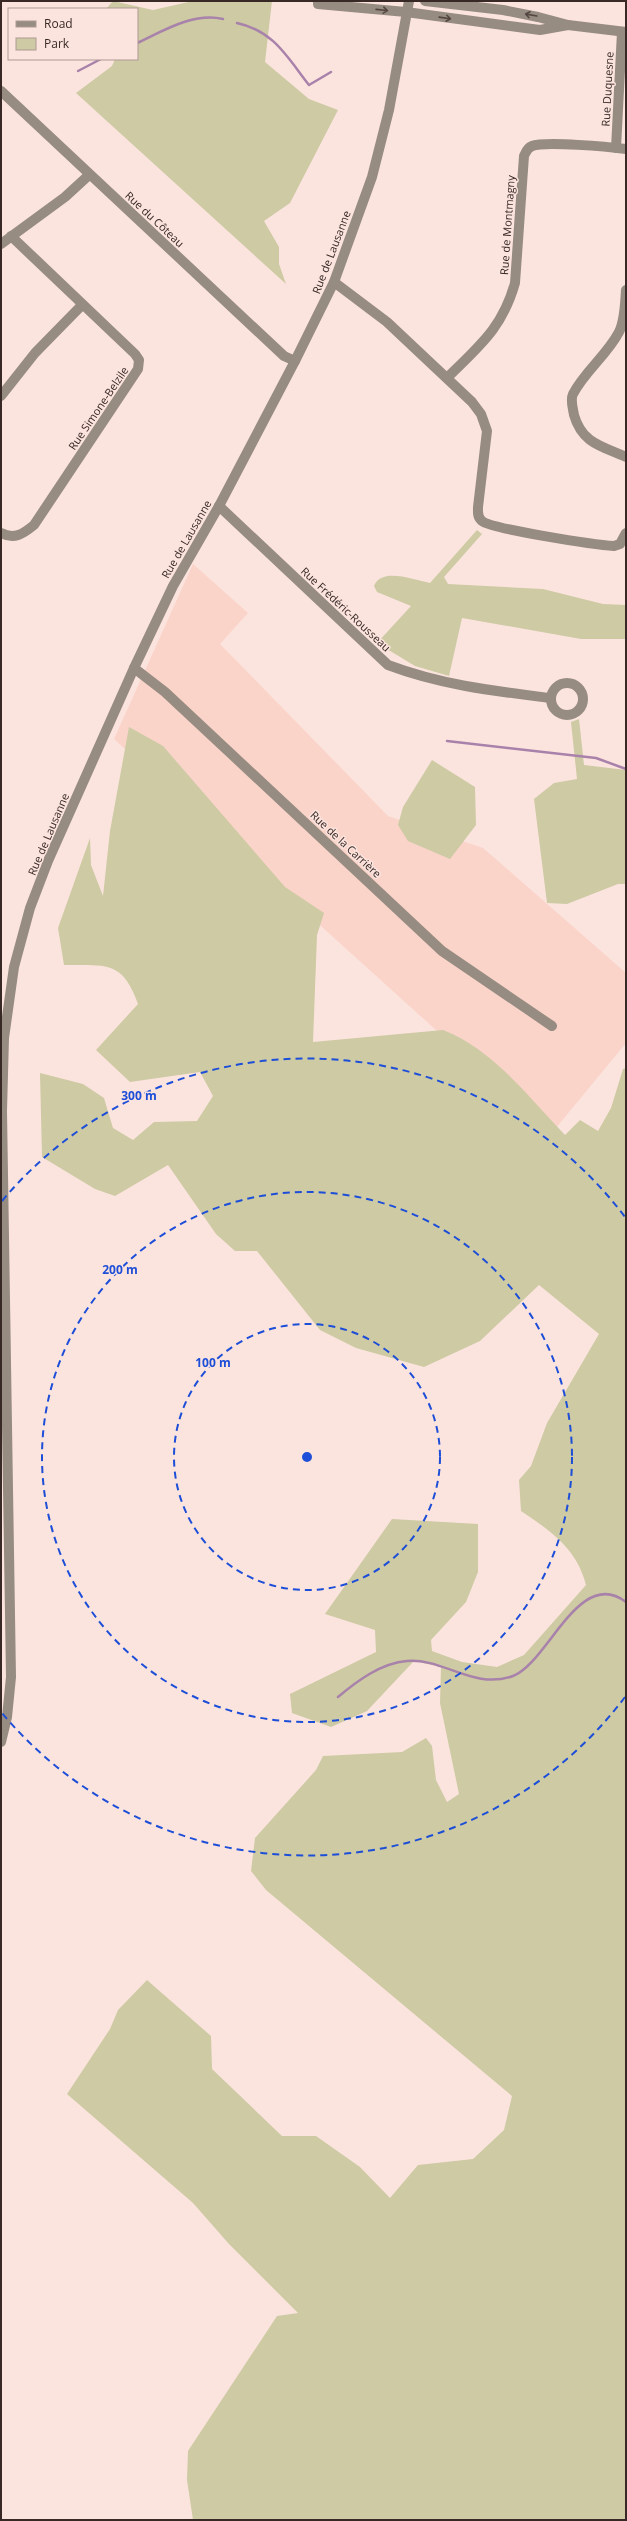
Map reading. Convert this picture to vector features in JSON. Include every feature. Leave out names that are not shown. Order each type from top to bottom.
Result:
[{"type":"street","points":[[318,1],[318,4],[406,12],[540,30],[568,25]]},
{"type":"street","name":"Rue de Lausanne","points":[[1,1742],[7,1718],[11,1677],[2,1111],[4,1038],[14,967],[30,908],[48,861],[134,668],[173,586],[219,506],[295,361],[334,282],[374,170],[389,110],[409,1]]},
{"type":"street","points":[[425,1],[505,6],[568,25],[624,32]]},
{"type":"street","points":[[502,25],[505,6]]},
{"type":"street","name":"Rue Duquesne","points":[[621,148],[624,32]]},
{"type":"street","name":"Rue du Côteau","points":[[1,91],[284,356],[295,361]]},
{"type":"street","name":"Rue de Montmagny","points":[[447,378],[490,335],[501,320],[509,303],[515,283],[524,156],[527,150],[532,146],[554,145],[621,148]]},
{"type":"street","points":[[1,244],[64,198],[89,175]]},
{"type":"street","name":"Rue Simone-Belzile","points":[[1,533],[15,536],[22,534],[34,525],[138,369],[139,360],[135,354],[11,236]]},
{"type":"street","points":[[334,282],[387,322],[447,378],[481,414],[487,431],[478,507],[478,516],[482,521],[502,527],[601,545],[620,544],[626,533]]},
{"type":"street","points":[[626,290],[620,331],[607,351],[573,395],[572,406],[577,428],[582,434],[595,443],[626,457]]},
{"type":"street","points":[[1,396],[35,353],[82,305]]},
{"type":"street","name":"Rue Frédéric-Rousseau","points":[[219,506],[388,665],[422,678],[491,691],[550,698]]},
{"type":"street","name":"Rue de la Carrière","points":[[134,668],[165,692],[442,951],[552,1026]]},
{"type":"shaded area","points":[[193,564],[248,613],[220,644],[388,816],[483,848],[626,973],[626,1043],[551,1134],[114,739]]},
{"type":"green space","points":[[113,1],[153,10],[193,1],[272,1],[265,62],[309,99],[338,110],[290,203],[264,221],[279,247],[279,264],[286,284],[76,93],[112,66],[115,60],[138,60],[138,8],[107,8]]},
{"type":"green space","points":[[477,530],[482,534],[444,577],[448,584],[543,589],[603,604],[626,605],[626,639],[581,639],[462,618],[449,676],[415,666],[377,643],[411,606],[377,592],[374,586],[378,580],[384,577],[399,576],[430,583]]},
{"type":"green space","points":[[579,719],[584,765],[626,770],[626,884],[618,884],[567,904],[547,903],[534,799],[554,783],[577,779],[571,722]]},
{"type":"green space","points":[[129,727],[163,746],[285,887],[324,913],[317,935],[313,1042],[443,1030],[461,1039],[494,1062],[524,1090],[565,1135],[580,1120],[598,1131],[611,1108],[623,1069],[626,1068],[626,2520],[193,2520],[187,2480],[188,2451],[277,2316],[298,2313],[229,2244],[193,2203],[67,2094],[110,2029],[118,2010],[147,1980],[211,2036],[212,2069],[282,2136],[316,2136],[360,2167],[390,2198],[418,2165],[473,2159],[504,2130],[512,2096],[266,1890],[251,1871],[255,1838],[316,1770],[323,1756],[402,1752],[426,1738],[432,1746],[436,1780],[447,1802],[459,1794],[440,1703],[441,1667],[414,1661],[367,1711],[331,1727],[292,1713],[290,1694],[376,1652],[375,1630],[325,1614],[392,1519],[478,1524],[478,1572],[466,1602],[431,1640],[432,1651],[462,1662],[497,1667],[524,1655],[586,1585],[582,1572],[569,1551],[543,1526],[521,1511],[519,1480],[531,1466],[547,1423],[599,1334],[539,1285],[480,1341],[424,1367],[356,1348],[320,1330],[257,1251],[235,1251],[216,1234],[168,1165],[115,1196],[95,1189],[42,1157],[40,1073],[83,1084],[104,1098],[113,1128],[133,1140],[154,1122],[197,1121],[213,1096],[200,1072],[130,1082],[96,1050],[138,1004],[132,989],[118,972],[110,968],[91,965],[64,965],[58,928],[90,838],[91,865],[103,896],[110,831]]},
{"type":"green space","points":[[432,760],[475,787],[476,825],[450,859],[408,841],[398,825],[403,807]]},
{"type":"waterway","points":[[138,43],[189,20],[201,18],[223,19]]},
{"type":"waterway","points":[[237,23],[261,32],[279,46],[309,85],[331,72]]},
{"type":"waterway","points":[[78,71],[99,60]]},
{"type":"waterway","points":[[447,741],[596,758],[626,769]]},
{"type":"waterway","points":[[338,1697],[361,1679],[379,1669],[397,1662],[421,1661],[472,1677],[485,1679],[498,1679],[513,1676],[526,1668],[579,1606],[593,1597],[609,1594],[626,1602]]}]
